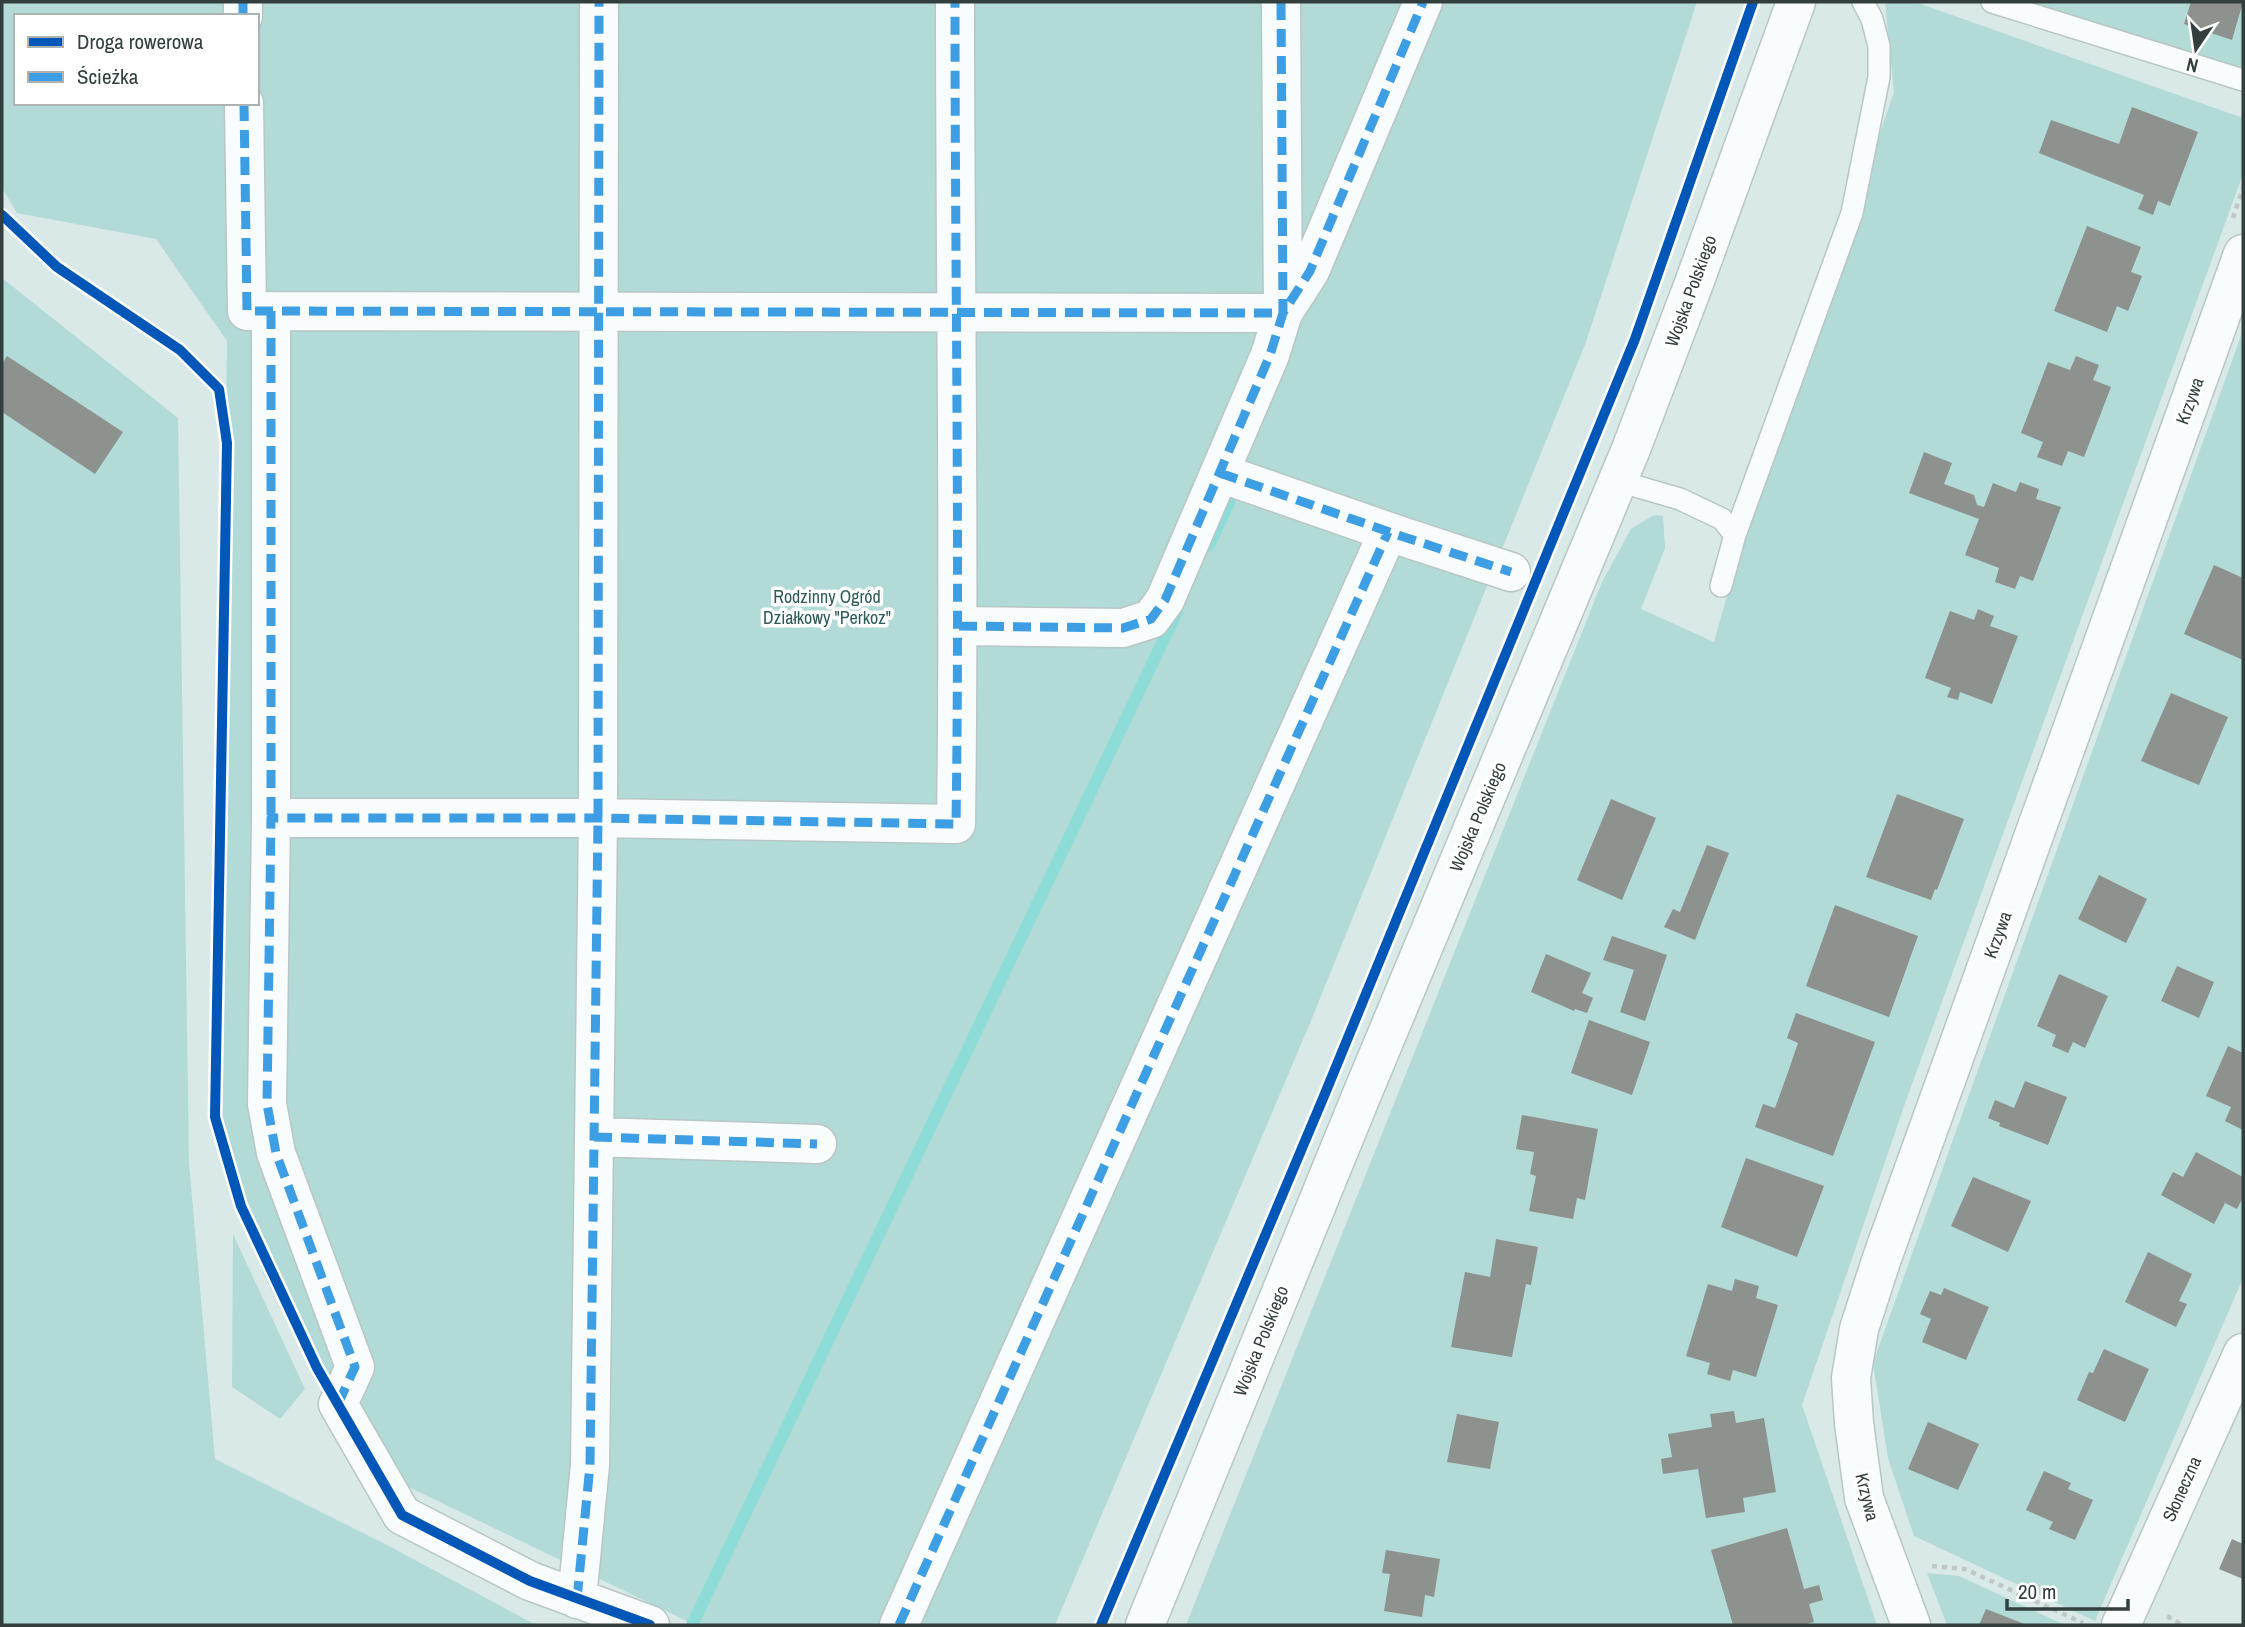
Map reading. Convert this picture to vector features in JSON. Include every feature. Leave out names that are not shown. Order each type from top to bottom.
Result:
[{"type":"street","points":[[578,1599],[590,1465],[598,818],[599,2]]},
{"type":"street","points":[[271,818],[598,818],[956,824],[959,626],[955,2]]},
{"type":"street","points":[[1281,2],[1283,313]]},
{"type":"street","points":[[959,626],[1123,628],[1151,619],[1165,600],[1270,355],[1283,313],[1310,271],[1423,2]]},
{"type":"street","name":"Wojska Polskiego","points":[[1144,1625],[1618,481],[1693,286],[1796,2]]},
{"type":"street","points":[[244,105],[247,311],[1283,313]]},
{"type":"street","name":"Krzywa","points":[[1910,1625],[1864,1498],[1851,1378],[1859,1329],[1882,1258],[2243,254]]},
{"type":"street","points":[[271,311],[271,818],[267,1104],[276,1153],[355,1367],[338,1404],[402,1515],[530,1581],[650,1625]]},
{"type":"street","points":[[1220,473],[1511,572]]},
{"type":"street","points":[[899,1625],[1388,532]]},
{"type":"street","points":[[594,1137],[817,1144]]},
{"type":"street","name":"Słoneczna","points":[[2121,1625],[2243,1353]]},
{"type":"lane","points":[[1721,586],[1735,536],[1852,213],[1879,77],[1879,46],[1872,19],[1863,2]]},
{"type":"lane","points":[[1992,2],[2243,80]]},
{"type":"lane","points":[[1618,481],[1680,499],[1722,519],[1735,536]]},
{"type":"path","points":[[1927,1566],[1965,1569],[2087,1625]]},
{"type":"green space","name":"Rodzinny Ogród Działkowy \"Perkoz\"","points":[[2,2],[1697,2],[1586,342],[1310,1023],[1055,1625],[695,1625],[357,1462],[264,1275],[218,1125],[227,341],[156,239],[17,213],[2,188]]},
{"type":"green space","points":[[1885,2],[1915,2],[2243,118],[2243,174],[1903,1109],[1802,1405],[1877,1625],[1186,1625],[1602,582],[1631,529],[1654,515],[1663,516],[1665,548],[1641,609],[1714,642],[1752,507],[1894,92]]},
{"type":"green space","points":[[2032,2],[2243,2],[2243,69]]},
{"type":"green space","points":[[2,278],[178,418],[189,1163],[215,1459],[387,1545],[536,1625],[2,1625]]},
{"type":"green space","points":[[2243,330],[2243,1278],[2095,1621],[1914,1536],[1888,1458],[1873,1363]]},
{"type":"green space","points":[[233,1234],[305,1389],[280,1419],[232,1387]]},
{"type":"green space","points":[[1927,1573],[1959,1576],[2065,1625],[1947,1625]]},
{"type":"building","points":[[2191,2],[2243,2],[2232,40],[2184,24]]},
{"type":"building","points":[[2132,107],[2198,132],[2170,206],[2158,201],[2153,215],[2138,209],[2144,195],[2039,153],[2051,120],[2119,144]]},
{"type":"building","points":[[2087,226],[2141,247],[2131,272],[2142,276],[2128,311],[2117,306],[2107,332],[2054,311]]},
{"type":"building","points":[[7,356],[123,432],[95,474],[2,412],[2,364]]},
{"type":"building","points":[[2076,356],[2099,365],[2093,380],[2111,387],[2084,457],[2068,451],[2062,466],[2037,457],[2043,442],[2021,433],[2048,362],[2070,370]]},
{"type":"building","points":[[1924,452],[1952,463],[1944,484],[1974,495],[1977,505],[1984,507],[1993,483],[2016,492],[2020,482],[2039,489],[2036,499],[2061,507],[2033,581],[2020,576],[2015,589],[1995,582],[1999,568],[1965,555],[1979,519],[1909,493]]},
{"type":"building","points":[[2214,565],[2243,578],[2243,660],[2184,634]]},
{"type":"building","points":[[1978,609],[1994,616],[1990,626],[2018,636],[1992,704],[1960,692],[1958,700],[1947,697],[1951,688],[1925,678],[1950,611],[1974,620]]},
{"type":"building","points":[[2171,693],[2228,717],[2199,785],[2141,761]]},
{"type":"building","points":[[1897,794],[1964,819],[1931,900],[1866,877]]},
{"type":"building","points":[[1611,799],[1656,818],[1622,900],[1577,880]]},
{"type":"building","points":[[1707,845],[1729,853],[1695,940],[1664,927],[1673,909],[1680,912]]},
{"type":"building","points":[[2099,875],[2147,899],[2126,943],[2078,919]]},
{"type":"building","points":[[1835,905],[1918,936],[1889,1017],[1806,986]]},
{"type":"building","points":[[1612,936],[1667,955],[1645,1021],[1620,1012],[1634,970],[1603,960]]},
{"type":"building","points":[[1546,954],[1591,973],[1582,993],[1593,998],[1587,1013],[1575,1009],[1574,1011],[1531,992]]},
{"type":"building","points":[[2177,966],[2214,982],[2199,1018],[2161,1001]]},
{"type":"building","points":[[2059,974],[2108,996],[2085,1048],[2073,1042],[2068,1053],[2052,1046],[2056,1035],[2037,1026]]},
{"type":"building","points":[[1796,1013],[1875,1042],[1833,1156],[1755,1127],[1763,1104],[1775,1108],[1787,1075],[1798,1043],[1787,1038]]},
{"type":"building","points":[[1589,1020],[1650,1042],[1632,1095],[1571,1073]]},
{"type":"building","points":[[2228,1046],[2243,1053],[2243,1130],[2225,1121],[2231,1107],[2206,1096]]},
{"type":"building","points":[[2025,1081],[2067,1097],[2048,1145],[1999,1126],[2000,1123],[1988,1118],[1995,1100],[2014,1108]]},
{"type":"building","points":[[1522,1115],[1598,1129],[1585,1200],[1577,1198],[1573,1219],[1529,1211],[1536,1176],[1530,1174],[1534,1152],[1516,1149]]},
{"type":"building","points":[[2196,1152],[2243,1177],[2243,1197],[2237,1209],[2225,1203],[2214,1224],[2161,1195],[2173,1172],[2183,1177]]},
{"type":"building","points":[[1746,1158],[1824,1186],[1797,1257],[1721,1227]]},
{"type":"building","points":[[1973,1177],[2031,1201],[2008,1252],[1951,1226]]},
{"type":"building","points":[[1496,1239],[1538,1247],[1531,1285],[1526,1284],[1512,1357],[1451,1347],[1465,1272],[1490,1277]]},
{"type":"building","points":[[2148,1252],[2192,1274],[2179,1301],[2187,1304],[2176,1327],[2125,1302]]},
{"type":"building","points":[[1735,1279],[1759,1286],[1756,1298],[1778,1305],[1756,1377],[1733,1370],[1730,1381],[1707,1374],[1710,1363],[1686,1356],[1708,1284],[1732,1291]]},
{"type":"building","points":[[1944,1288],[1989,1307],[1966,1360],[1922,1342],[1931,1319],[1920,1314],[1930,1291],[1941,1295]]},
{"type":"building","points":[[2104,1349],[2149,1369],[2125,1422],[2077,1400],[2089,1372],[2093,1373]]},
{"type":"building","points":[[1734,1411],[1736,1423],[1764,1418],[1776,1492],[1743,1498],[1745,1512],[1706,1518],[1698,1469],[1663,1474],[1661,1459],[1672,1457],[1668,1434],[1712,1427],[1710,1414]]},
{"type":"building","points":[[1457,1414],[1499,1422],[1490,1469],[1447,1462]]},
{"type":"building","points":[[1928,1422],[1979,1444],[1958,1490],[1908,1469]]},
{"type":"building","points":[[2044,1471],[2071,1483],[2068,1489],[2093,1500],[2075,1540],[2049,1529],[2053,1522],[2026,1510]]},
{"type":"building","points":[[1787,1528],[1804,1589],[1819,1585],[1823,1600],[1809,1604],[1814,1622],[1803,1625],[1733,1625],[1711,1550]]},
{"type":"building","points":[[2232,1539],[2243,1544],[2243,1579],[2219,1569]]},
{"type":"building","points":[[1386,1550],[1440,1559],[1434,1597],[1425,1595],[1422,1617],[1384,1611],[1390,1574],[1382,1573]]},
{"type":"building","points":[[1986,1609],[2027,1625],[1979,1625]]},
{"type":"waterway","points":[[1209,545],[1229,503]]},
{"type":"waterway","points":[[692,1625],[1177,612]]},
{"type":"marked path","points":[[243,2],[243,14]]},
{"type":"marked path","points":[[577,1599],[590,1465],[598,818],[599,2]]},
{"type":"marked path","points":[[338,1404],[355,1367],[276,1153],[267,1104],[271,818],[598,818],[956,824],[955,2]]},
{"type":"marked path","points":[[1281,2],[1283,313]]},
{"type":"marked path","points":[[959,626],[1123,628],[1151,619],[1165,600],[1270,355],[1283,313],[1310,271],[1423,2]]},
{"type":"marked path","points":[[244,105],[247,311],[1283,313]]},
{"type":"marked path","points":[[271,311],[271,818]]},
{"type":"marked path","points":[[1220,473],[1511,572]]},
{"type":"marked path","points":[[899,1625],[1388,532]]},
{"type":"marked path","points":[[594,1137],[817,1144]]},
{"type":"cycle path","points":[[1101,1625],[1324,1096],[1635,339],[1753,2]]},
{"type":"cycle path","points":[[2,215],[57,267],[180,350],[219,389],[227,443],[215,1117],[241,1206],[317,1368],[402,1515],[530,1581],[650,1625]]}]
